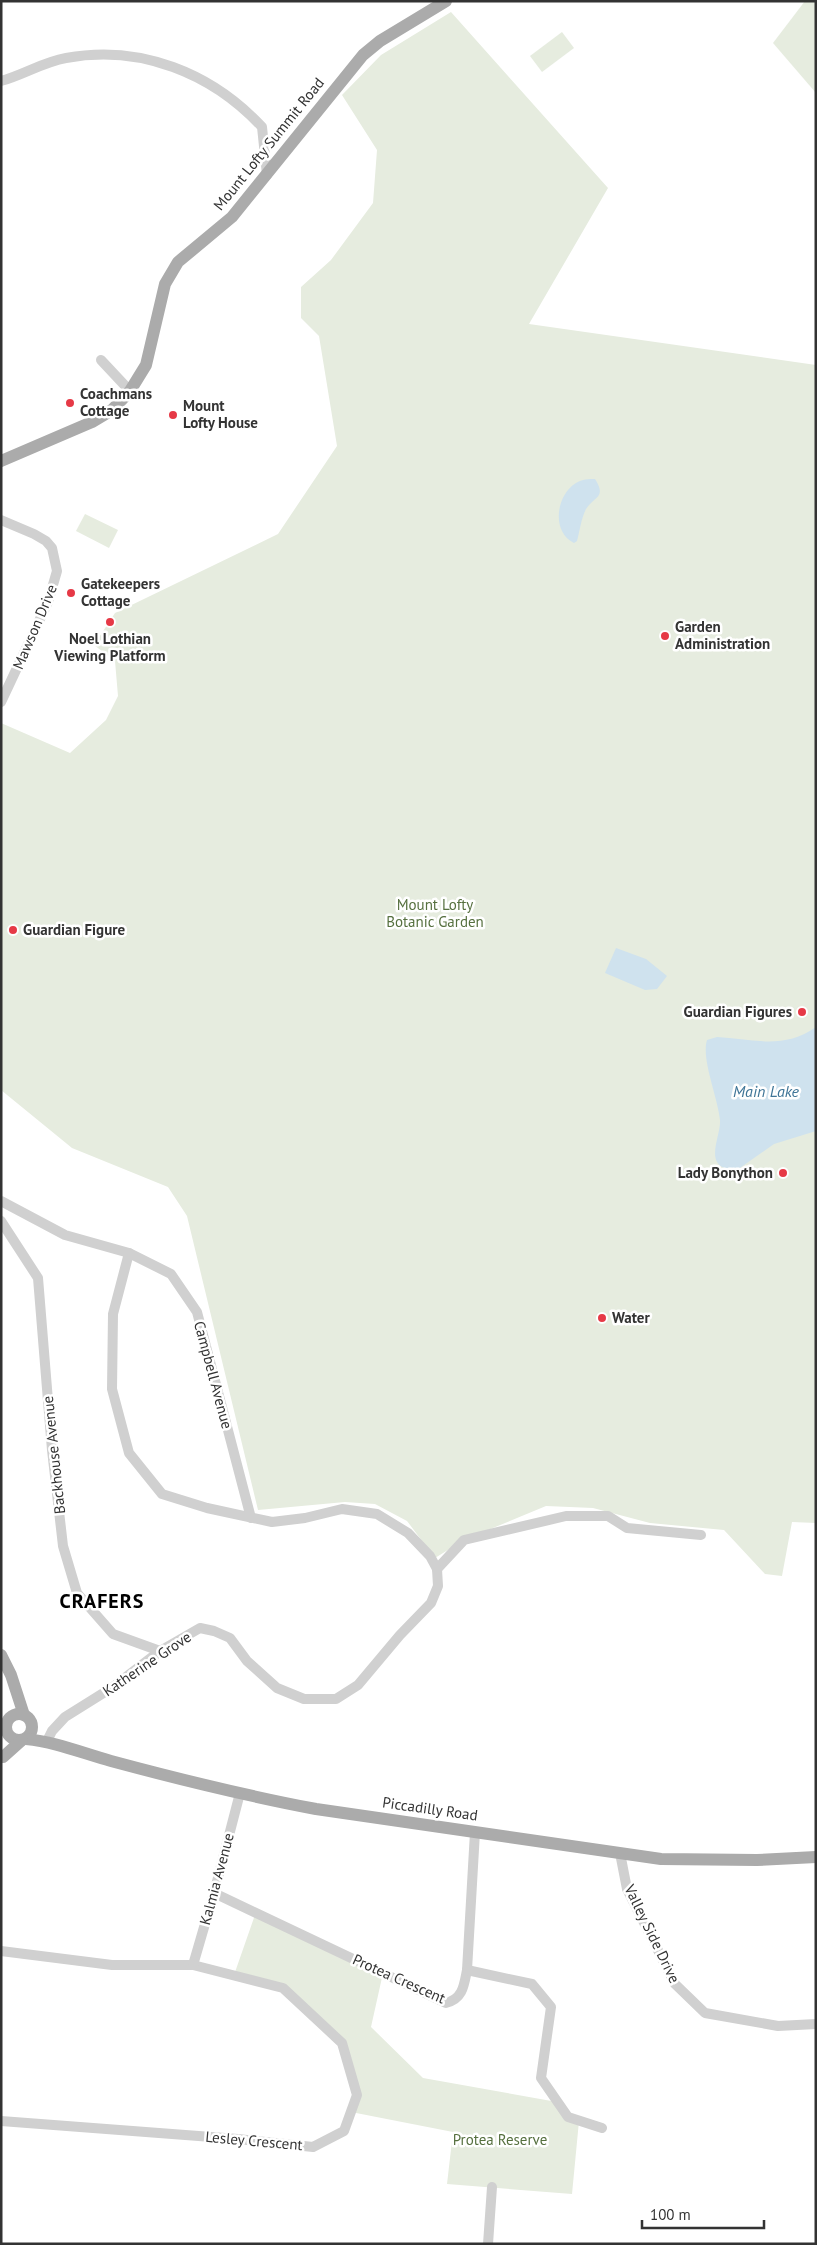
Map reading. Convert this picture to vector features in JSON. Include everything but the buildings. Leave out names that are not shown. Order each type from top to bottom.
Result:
[{"type":"main road","name":"Mount Lofty Summit Road","points":[[1,461],[92,422],[112,410],[130,391],[146,365],[165,284],[178,262],[232,217],[363,55],[380,41],[446,1]]},
{"type":"main road","points":[[1,1655],[18,1695],[23,1717],[32,1732],[2,1758]]},
{"type":"main road","points":[[23,1717],[47,1741]]},
{"type":"main road","points":[[23,1717],[7,1722],[6,1730],[12,1739],[24,1740]]},
{"type":"main road","points":[[2,1758],[9,1736]]},
{"type":"main road","name":"Piccadilly Road","points":[[24,1740],[47,1741],[110,1761],[316,1809],[662,1859],[757,1860],[816,1857]]},
{"type":"street","points":[[1,81],[20,76],[65,58],[99,54],[146,58],[190,72],[236,101],[262,127],[267,175]]},
{"type":"street","points":[[101,360],[130,391]]},
{"type":"street","name":"Mawson Drive","points":[[1,520],[34,534],[46,542],[52,548],[57,571],[48,602],[1,702]]},
{"type":"street","name":"Campbell Avenue","points":[[1,1201],[65,1235],[129,1253],[171,1274],[197,1312],[251,1518]]},
{"type":"street","name":"Backhouse Avenue","points":[[1,1222],[38,1278],[52,1450],[63,1546],[77,1593],[113,1634],[160,1651]]},
{"type":"street","points":[[129,1253],[113,1314],[112,1389],[129,1452],[162,1494],[207,1508],[272,1522],[305,1518],[342,1509],[377,1514],[408,1533],[430,1556],[436,1569],[464,1540],[566,1516],[608,1516],[627,1528],[701,1534]]},
{"type":"street","name":"Katherine Grove","points":[[47,1741],[52,1731],[65,1717],[113,1687],[160,1651],[200,1628],[214,1631],[230,1638],[247,1661],[278,1688],[304,1699],[336,1699],[358,1686],[400,1635],[431,1603],[438,1586],[436,1569]]},
{"type":"street","name":"Kalmia Avenue","points":[[193,1965],[240,1792]]},
{"type":"street","name":"Protea Crescent","points":[[214,1893],[446,2003],[454,2001],[462,1991],[467,1970],[475,1832]]},
{"type":"street","name":"Valley Side Drive","points":[[620,1853],[627,1889],[675,1984],[705,2013],[778,2026],[816,2024]]},
{"type":"street","name":"Lesley Crescent","points":[[1,1951],[112,1965],[193,1965],[283,1988],[342,2043],[357,2095],[344,2131],[313,2147],[238,2138],[1,2121]]},
{"type":"street","points":[[467,1970],[532,1984],[551,2007],[541,2078],[568,2117],[602,2128]]},
{"type":"street","points":[[488,2244],[492,2187]]},
{"type":"green space","points":[[805,1],[816,1],[816,93],[773,43]]},
{"type":"green space","name":"Mount Lofty Botanic Garden","points":[[451,12],[608,188],[529,324],[816,365],[816,1523],[792,1522],[782,1576],[765,1574],[724,1530],[650,1523],[593,1508],[546,1506],[464,1540],[435,1558],[407,1521],[375,1504],[345,1502],[258,1510],[187,1216],[168,1187],[72,1148],[1,1090],[1,723],[70,753],[106,720],[118,696],[115,661],[94,645],[115,613],[278,534],[337,446],[319,336],[301,318],[301,287],[331,260],[373,203],[377,150],[342,95],[381,55]]},
{"type":"green space","points":[[562,32],[574,48],[542,72],[530,56]]},
{"type":"green space","points":[[85,514],[118,530],[109,548],[76,531]]},
{"type":"green space","name":"Protea Reserve","points":[[256,1912],[383,1973],[371,2027],[423,2078],[557,2102],[579,2121],[572,2194],[447,2184],[453,2132],[351,2112],[357,2095],[342,2043],[283,1988],[234,1975]]},
{"type":"water","points":[[595,479],[600,493],[586,509],[577,541],[574,543],[562,531],[559,522],[561,504],[569,489],[576,483]]},
{"type":"water","points":[[616,948],[646,959],[667,976],[657,989],[645,990],[605,973]]},
{"type":"water","name":"Main Lake","points":[[816,1027],[816,1131],[774,1144],[737,1170],[723,1168],[715,1158],[720,1120],[706,1057],[707,1040],[717,1037],[756,1041],[780,1041],[792,1039]]},
{"type":"place","name":"Coachmans Cottage","points":[[70,403]]},
{"type":"place","name":"Mount Lofty House","points":[[173,415]]},
{"type":"place","name":"Gatekeepers Cottage","points":[[71,593]]},
{"type":"place","name":"Noel Lothian Viewing Platform","points":[[110,622]]},
{"type":"place","name":"Garden Administration","points":[[665,636]]},
{"type":"place","name":"Guardian Figure","points":[[13,930]]},
{"type":"place","name":"Guardian Figures","points":[[802,1012]]},
{"type":"place","name":"Lady Bonython","points":[[783,1173]]},
{"type":"place","name":"Water","points":[[602,1318]]},
{"type":"district","name":"CRAFERS","points":[[102,1601]]}]
